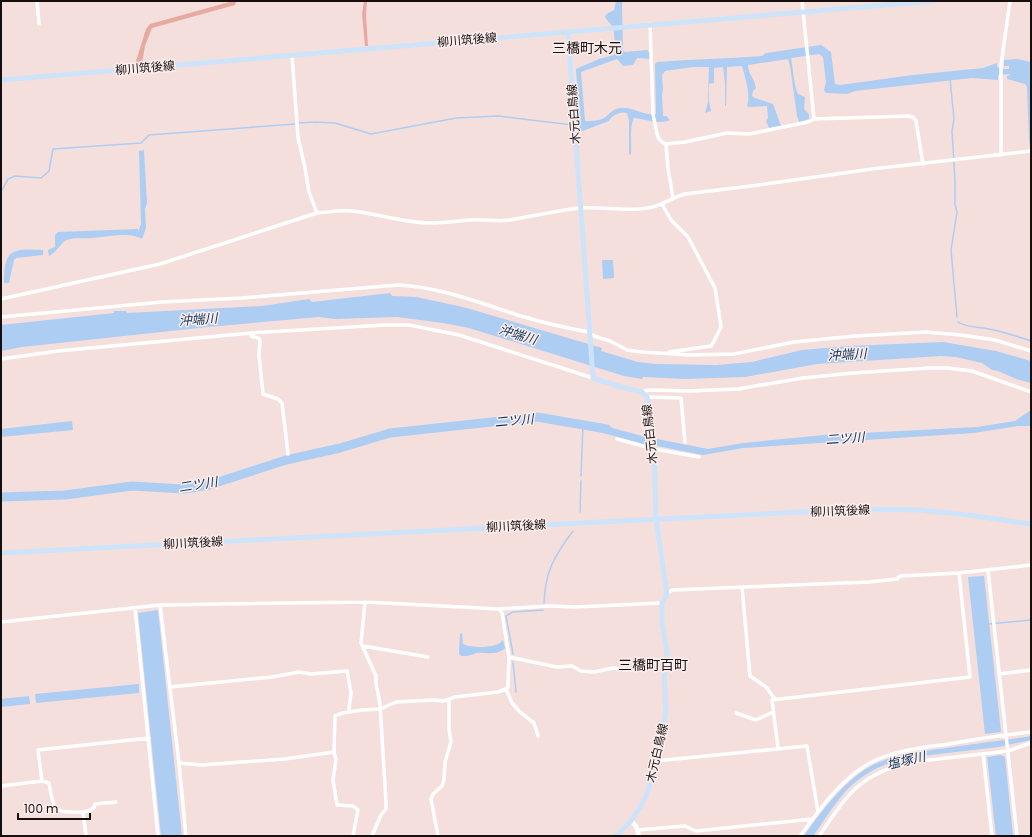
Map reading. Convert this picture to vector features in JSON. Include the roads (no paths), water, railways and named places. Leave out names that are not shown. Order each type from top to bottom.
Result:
[{"type":"main road","name":"柳川筑後線","points":[[1,80],[934,1]]},
{"type":"main road","name":"木元白鳥線","points":[[568,32],[593,375],[621,387],[642,392],[647,398],[651,414],[654,448],[656,519],[667,594],[662,603],[662,623],[667,652],[665,660],[664,683],[666,708],[664,726],[645,799],[631,821],[616,836]]},
{"type":"main road","name":"柳川筑後線","points":[[1,553],[865,509],[968,515],[1031,524]]},
{"type":"street","points":[[37,1],[39,24]]},
{"type":"street","points":[[802,1],[814,119]]},
{"type":"street","points":[[1001,155],[1001,65],[1010,1]]},
{"type":"street","points":[[650,24],[652,114],[659,139],[666,144],[727,134],[749,134],[808,122],[814,119],[866,118],[880,116],[913,117],[916,121],[923,164]]},
{"type":"street","points":[[292,55],[299,142],[309,192],[317,214]]},
{"type":"street","points":[[666,144],[672,199]]},
{"type":"street","points":[[1,299],[45,288],[160,264],[317,214],[340,210],[375,214],[402,221],[432,224],[456,223],[470,220],[509,220],[580,208],[648,208],[663,204],[685,194],[1030,151]]},
{"type":"street","points":[[660,353],[711,346],[714,343],[720,327],[714,284],[688,236],[671,220],[663,204]]},
{"type":"street","points":[[1,317],[162,302],[242,298],[398,285],[414,286],[454,294],[610,341],[627,350],[642,352],[690,355],[734,354],[802,342],[855,336],[926,332],[996,340],[1031,351]]},
{"type":"street","points":[[1,358],[58,351],[251,333],[385,325],[409,325],[458,335],[593,375]]},
{"type":"street","points":[[251,333],[251,336],[260,340],[259,355],[263,394],[278,399],[282,403],[288,454]]},
{"type":"street","points":[[642,392],[648,390],[690,391],[738,389],[803,378],[930,368],[948,368],[972,372],[1031,392]]},
{"type":"street","points":[[647,398],[681,398],[685,442]]},
{"type":"street","points":[[617,438],[654,448],[699,457]]},
{"type":"street","points":[[667,594],[672,590],[868,582],[897,579],[900,576],[988,570],[1031,565]]},
{"type":"street","points":[[988,570],[1017,836]]},
{"type":"street","points":[[778,748],[772,700],[970,676],[960,572]]},
{"type":"street","points":[[742,587],[750,676],[766,687],[775,699]]},
{"type":"street","points":[[1,622],[160,605],[365,602],[499,609],[662,603]]},
{"type":"street","points":[[365,602],[361,643],[376,676],[380,709],[386,802],[386,809],[381,814],[372,836]]},
{"type":"street","points":[[160,605],[186,836]]},
{"type":"street","points":[[135,608],[158,836]]},
{"type":"street","points":[[499,609],[502,613],[509,657],[508,687],[506,689],[512,703],[520,712],[534,723],[538,736]]},
{"type":"street","points":[[362,646],[428,657]]},
{"type":"street","points":[[509,657],[557,667],[572,666],[581,671],[594,672],[613,668],[627,670],[644,667],[657,661],[665,660]]},
{"type":"street","points":[[999,674],[1031,670]]},
{"type":"street","points":[[170,687],[272,677],[299,672],[311,674],[347,671],[351,693],[349,708],[350,712]]},
{"type":"street","points":[[353,836],[358,810],[353,806],[337,805],[333,780],[336,759],[334,752],[335,716],[350,712],[380,709],[396,702],[433,700],[444,701],[455,697],[498,692],[506,689]]},
{"type":"street","points":[[438,836],[431,799],[433,794],[442,786],[444,780],[445,762],[451,742],[449,728],[449,699]]},
{"type":"street","points":[[736,713],[756,720],[773,712]]},
{"type":"street","points":[[800,836],[835,790],[860,769],[880,759],[917,749],[1031,732]]},
{"type":"street","points":[[42,781],[38,750],[149,738]]},
{"type":"street","points":[[819,836],[852,791],[864,781],[879,772],[912,762],[1008,751],[1031,743]]},
{"type":"street","points":[[656,761],[807,746],[818,812]]},
{"type":"street","points":[[179,764],[202,765],[285,759],[334,752]]},
{"type":"street","points":[[983,754],[992,836]]},
{"type":"street","points":[[1,786],[42,781],[49,783],[54,807],[66,813],[83,812],[92,810],[95,804],[116,802]]},
{"type":"street","points":[[83,812],[86,836]]},
{"type":"street","points":[[638,830],[685,826],[696,831],[813,819]]},
{"type":"street","points":[[631,821],[638,830],[639,836]]},
{"type":"water","points":[[616,1],[623,1],[623,50],[625,52],[647,50],[650,53],[651,59],[637,58],[633,65],[623,66],[617,59],[581,72],[585,121],[602,119],[620,108],[629,108],[647,114],[656,114],[655,64],[657,62],[762,56],[766,53],[821,45],[831,52],[835,84],[840,85],[913,75],[983,68],[997,63],[997,67],[1009,69],[1009,66],[1004,66],[1004,60],[1017,59],[1031,62],[1031,154],[1027,87],[1025,84],[1007,79],[1007,76],[1010,75],[1009,74],[998,75],[998,80],[972,78],[855,91],[847,94],[826,93],[824,90],[826,82],[823,57],[819,54],[791,58],[797,91],[798,94],[805,97],[804,109],[809,114],[809,119],[799,122],[788,59],[748,65],[756,88],[753,91],[752,96],[773,104],[781,126],[769,128],[766,121],[768,118],[767,106],[747,106],[748,91],[742,66],[727,67],[726,106],[723,67],[714,68],[714,83],[709,84],[709,101],[711,111],[705,113],[708,102],[709,67],[693,67],[665,71],[662,75],[663,116],[666,116],[670,120],[657,122],[634,118],[631,130],[631,154],[629,155],[629,120],[627,113],[616,114],[609,121],[580,132],[576,69],[599,59],[614,55],[613,29],[605,16],[614,10]]},
{"type":"water","points":[[144,150],[147,203],[145,209],[146,228],[142,239],[131,235],[125,235],[70,239],[63,242],[49,256],[48,250],[55,247],[55,235],[58,232],[138,229],[138,232],[141,224],[139,151]]},
{"type":"water","points":[[32,249],[43,250],[43,255],[16,258],[14,260],[9,283],[4,283],[6,264],[12,253]]},
{"type":"water","points":[[602,260],[613,260],[614,278],[603,279]]},
{"type":"water","name":"沖端川","points":[[390,293],[392,296],[416,297],[463,307],[602,348],[601,351],[638,362],[655,364],[716,365],[752,362],[802,350],[849,346],[943,342],[996,351],[1031,361],[1031,383],[992,370],[982,363],[956,357],[941,356],[817,364],[745,377],[685,379],[643,377],[642,379],[624,376],[469,328],[397,317],[335,319],[319,317],[208,327],[22,347],[1,351],[1,325],[114,313],[114,311],[126,311],[127,313],[262,306],[309,299],[312,302]]},
{"type":"water","points":[[1031,410],[1031,426],[1018,426],[974,433],[743,448],[703,455],[657,446],[657,439],[708,449],[743,443],[844,433],[977,427],[1015,421]]},
{"type":"water","points":[[72,421],[73,430],[1,437],[1,429]]},
{"type":"water","points":[[597,424],[650,438],[651,446],[596,431]]},
{"type":"water","points":[[984,576],[1001,732],[985,734],[968,577]]},
{"type":"water","points":[[158,610],[182,836],[161,836],[138,613]]},
{"type":"water","points":[[462,633],[463,644],[475,647],[486,647],[498,644],[503,640],[505,648],[495,653],[477,653],[469,656],[461,656],[459,651],[460,634]]},
{"type":"water","points":[[139,684],[139,693],[36,703],[35,694]]},
{"type":"water","points":[[29,696],[30,704],[1,707],[1,699]]},
{"type":"water","name":"塩塚川","points":[[1031,736],[1031,740],[998,747],[903,759],[873,770],[855,782],[847,790],[813,836],[804,836],[822,811],[852,779],[870,766],[881,761],[916,752]]},
{"type":"water","points":[[1001,755],[1005,757],[1013,836],[996,836],[987,757]]},
{"type":"waterway","points":[[950,79],[954,119],[952,131],[955,205],[957,212],[951,250],[957,317]]},
{"type":"waterway","points":[[298,123],[335,123],[371,134],[456,118],[498,116],[573,125]]},
{"type":"waterway","points":[[1,192],[8,179],[15,176],[41,178],[49,171],[53,149],[141,143],[149,135],[295,124]]},
{"type":"waterway","points":[[958,322],[970,326],[999,331],[1031,341]]},
{"type":"waterway","name":"二ツ川","points":[[1,497],[65,495],[132,486],[184,489],[209,485],[286,460],[340,448],[390,433],[537,417],[607,429]]},
{"type":"waterway","points":[[581,476],[583,425]]},
{"type":"waterway","points":[[580,512],[581,481]]},
{"type":"waterway","points":[[544,603],[546,582],[552,564],[573,531]]},
{"type":"waterway","points":[[513,654],[506,616],[513,612],[543,610]]},
{"type":"waterway","points":[[989,624],[1031,620]]},
{"type":"waterway","points":[[513,662],[516,692]]},
{"type":"district","name":"三橋町木元","points":[[587,48]]},
{"type":"district","name":"三橋町百町","points":[[653,665]]}]
